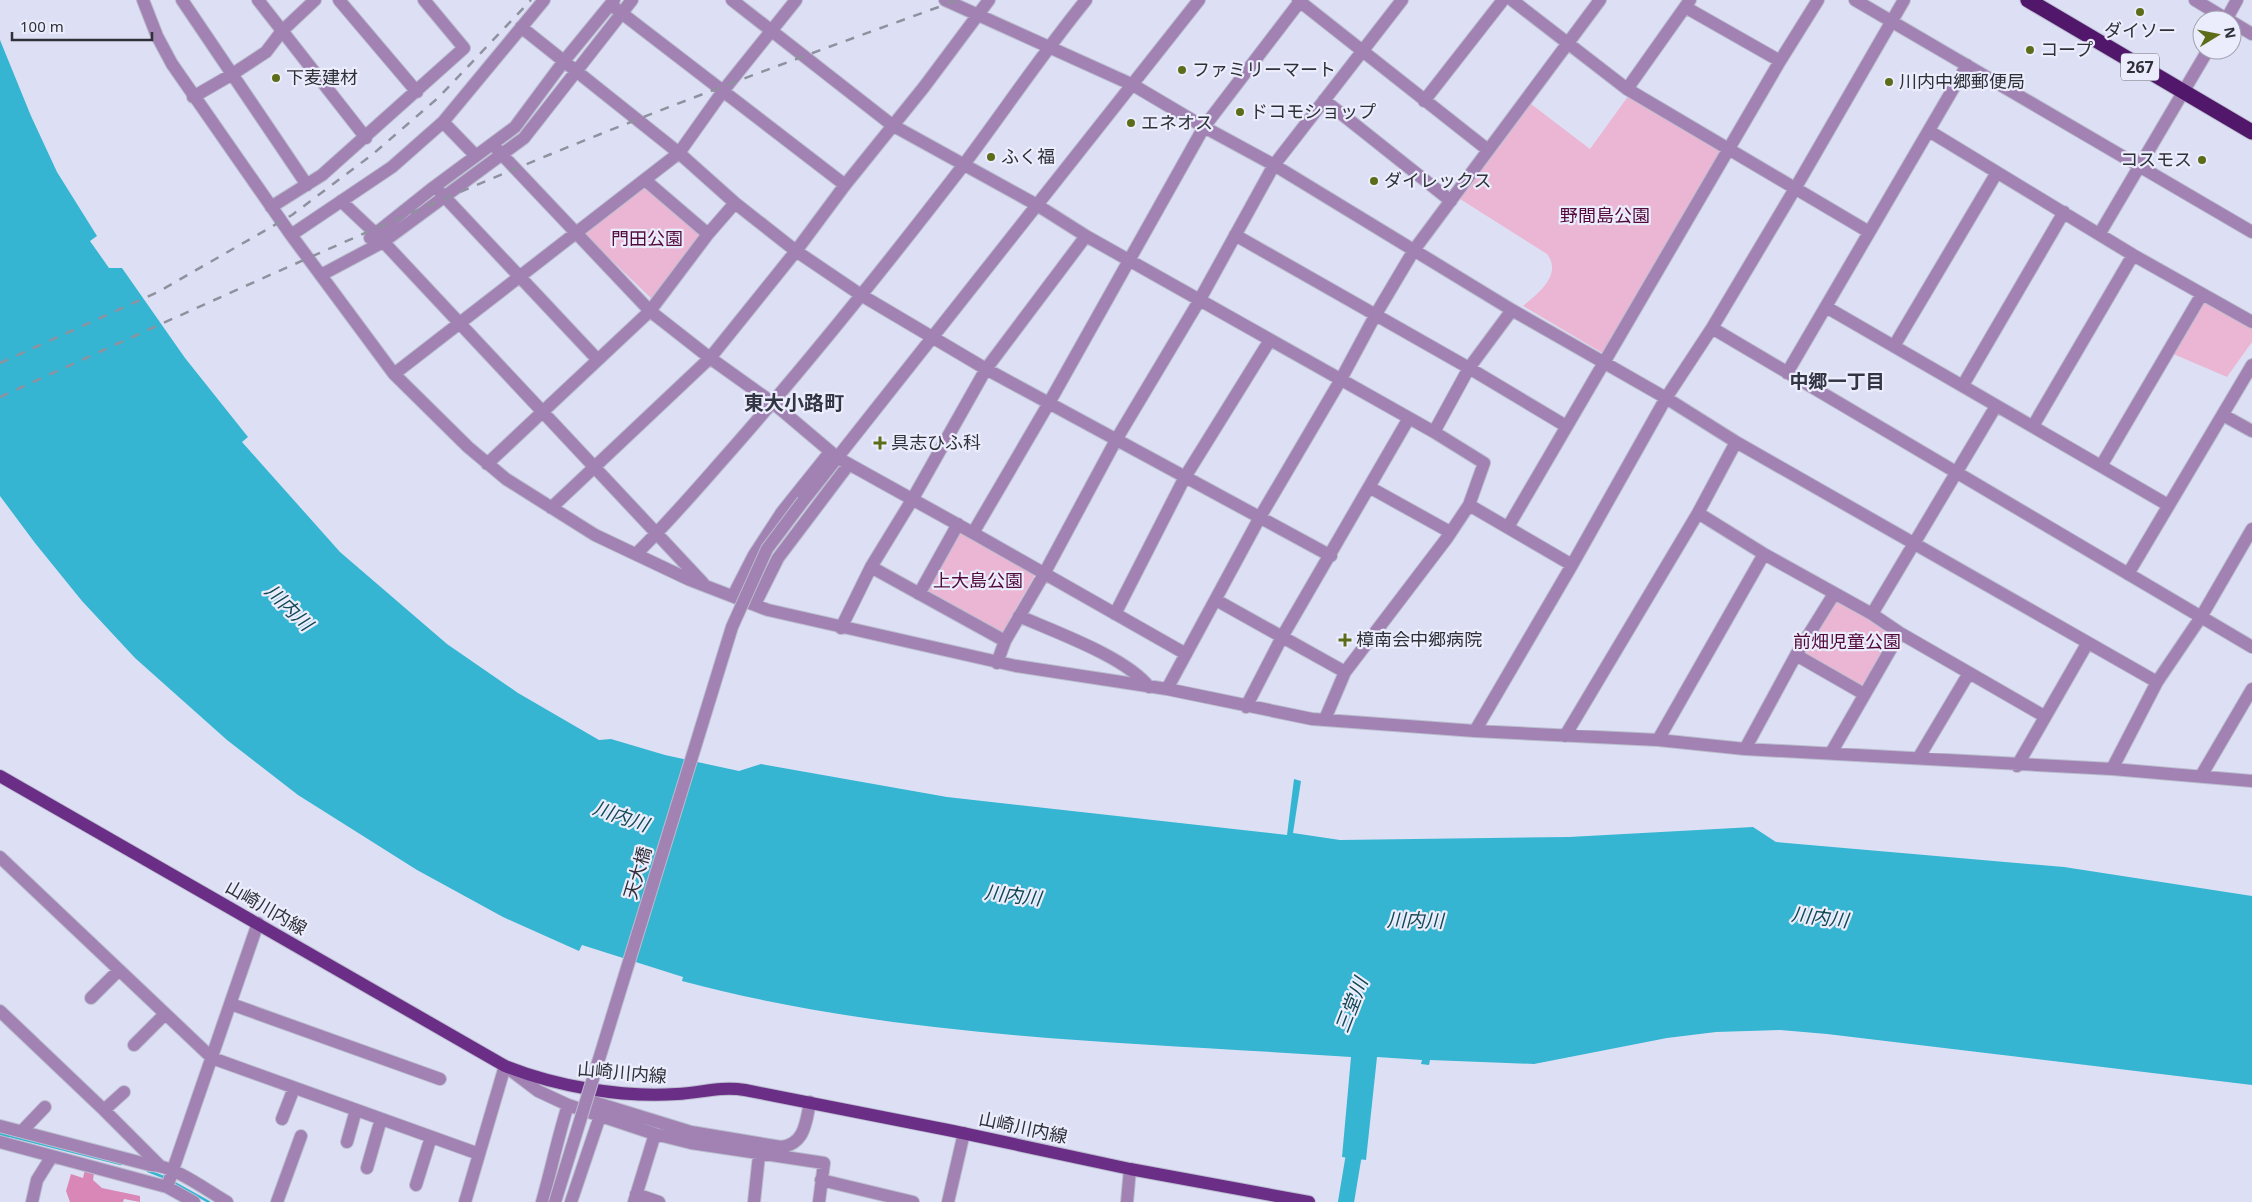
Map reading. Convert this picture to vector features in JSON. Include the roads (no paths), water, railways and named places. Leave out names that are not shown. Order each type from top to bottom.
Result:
[{"type":"highway","name":"267","points":[[2028,0],[2184,94],[2252,132]]},
{"type":"main road","name":"山崎川内線","points":[[0,776],[505,1066],[561,1085],[649,1094],[676,1094],[712,1088],[732,1088],[964,1133],[1130,1169],[1309,1202]]},
{"type":"street","points":[[143,0],[158,36],[193,97],[320,275],[394,374],[442,423],[487,464],[551,508],[595,535],[705,585],[754,604],[841,628],[997,662],[1167,689],[1246,707],[1312,719],[1475,731],[1658,740],[1745,749],[1919,757],[2017,766],[2112,769],[2252,781]]},
{"type":"street","points":[[182,0],[307,185]]},
{"type":"street","points":[[258,0],[366,138]]},
{"type":"street","points":[[193,97],[266,52],[282,31],[315,0]]},
{"type":"street","points":[[338,0],[417,92]]},
{"type":"street","points":[[271,207],[307,185],[366,138],[371,131],[417,92],[464,48],[424,0]]},
{"type":"street","points":[[291,235],[392,167],[443,122],[544,0]]},
{"type":"street","points":[[320,275],[332,262],[380,238],[445,196],[524,138],[632,0]]},
{"type":"street","points":[[732,0],[892,125],[1038,205],[1086,236],[1484,462],[1469,505],[1345,672],[1325,719]]},
{"type":"street","points":[[394,374],[461,324],[679,153],[723,91],[796,0]]},
{"type":"street","points":[[945,0],[1133,85],[1204,127],[1274,164],[1512,310],[1666,398],[1736,442],[2087,644],[2157,682]]},
{"type":"street","points":[[551,508],[710,358],[796,251],[989,0]]},
{"type":"street","points":[[636,554],[657,533],[772,403],[861,295],[963,165],[1048,46],[1086,0]]},
{"type":"street","points":[[754,604],[778,558],[839,458],[1199,0]]},
{"type":"street","points":[[973,532],[1049,403],[1204,127],[1300,0],[1362,52],[1488,150]]},
{"type":"street","points":[[997,662],[1005,641],[1044,574],[1116,440],[1199,301],[1274,164],[1402,0]]},
{"type":"street","points":[[1424,101],[1503,0]]},
{"type":"street","points":[[1512,0],[1627,89],[1796,187],[1869,232]]},
{"type":"street","points":[[1167,689],[1260,518],[1414,250],[1600,0]]},
{"type":"street","points":[[1508,527],[1780,61],[1818,0]]},
{"type":"street","points":[[1855,0],[2252,232]]},
{"type":"street","points":[[1475,731],[1572,565],[1666,398],[1712,328],[1904,0]]},
{"type":"street","points":[[2195,0],[2212,10]]},
{"type":"street","points":[[380,238],[434,187],[515,127],[564,61],[612,2],[622,12],[845,185]]},
{"type":"street","points":[[1627,89],[1688,3],[1780,61]]},
{"type":"street","points":[[521,27],[679,153],[735,203],[796,251],[861,295],[986,369],[1331,556]]},
{"type":"street","points":[[2100,233],[2203,60]]},
{"type":"street","points":[[1787,373],[1967,65]]},
{"type":"street","points":[[1324,100],[1451,201]]},
{"type":"street","points":[[443,122],[476,156]]},
{"type":"street","points":[[1929,132],[1996,174],[2100,233],[2133,255],[2252,322]]},
{"type":"street","points":[[492,144],[650,310],[710,358],[772,403],[839,458],[1186,654]]},
{"type":"street","points":[[1894,346],[1996,174]]},
{"type":"street","points":[[645,180],[708,234]]},
{"type":"street","points":[[434,187],[445,196],[597,359]]},
{"type":"street","points":[[341,201],[380,238],[705,585]]},
{"type":"street","points":[[487,464],[650,310],[708,234],[735,203]]},
{"type":"street","points":[[1963,385],[2064,212]]},
{"type":"street","points":[[1235,235],[1376,314],[1566,426]]},
{"type":"street","points":[[841,628],[871,567],[912,500],[986,369],[1086,236]]},
{"type":"street","points":[[2033,426],[2133,255]]},
{"type":"street","points":[[2101,466],[2202,294]]},
{"type":"street","points":[[1826,307],[2168,505]]},
{"type":"street","points":[[1434,432],[1469,368],[1512,310]]},
{"type":"street","points":[[1712,328],[2252,647]]},
{"type":"street","points":[[1114,614],[1185,477],[1270,340]]},
{"type":"street","points":[[2128,574],[2252,365]]},
{"type":"street","points":[[1872,614],[1996,406]]},
{"type":"street","points":[[2223,415],[2252,432]]},
{"type":"street","points":[[1246,707],[1282,637],[1331,556],[1409,418]]},
{"type":"street","points":[[1565,736],[1698,513],[1736,442]]},
{"type":"street","points":[[733,596],[754,555],[782,512],[839,458]]},
{"type":"street","name":"天大橋","points":[[555,1202],[732,627],[767,549],[803,501],[839,458]]},
{"type":"street","points":[[1369,487],[1450,532]]},
{"type":"street","points":[[1469,505],[1572,565]]},
{"type":"street","points":[[1698,513],[1764,554],[1872,614],[1900,633],[2044,716]]},
{"type":"street","points":[[919,594],[958,524]]},
{"type":"street","points":[[2112,769],[2157,682],[2201,617],[2252,529]]},
{"type":"street","points":[[1658,740],[1764,554]]},
{"type":"street","points":[[871,567],[1005,641]]},
{"type":"street","points":[[1745,749],[1796,655],[1834,594]]},
{"type":"street","points":[[1216,600],[1345,672]]},
{"type":"street","points":[[1019,616],[1104,655],[1140,676],[1149,687]]},
{"type":"street","points":[[1831,753],[1900,633]]},
{"type":"street","points":[[2017,766],[2087,644]]},
{"type":"street","points":[[1796,655],[1864,694]]},
{"type":"street","points":[[1919,757],[1969,673]]},
{"type":"street","points":[[2201,776],[2252,689]]},
{"type":"street","points":[[0,857],[212,1058],[479,1154]]},
{"type":"street","points":[[167,1187],[258,923]]},
{"type":"street","points":[[91,998],[119,970]]},
{"type":"street","points":[[231,1004],[440,1079]]},
{"type":"street","points":[[0,1011],[159,1165],[227,1202]]},
{"type":"street","points":[[134,1044],[165,1014]]},
{"type":"street","points":[[465,1202],[505,1066],[538,1091],[568,1105],[655,1134],[691,1143],[759,1155],[824,1163],[819,1202]]},
{"type":"street","points":[[282,1119],[294,1088]]},
{"type":"street","points":[[104,1110],[124,1092]]},
{"type":"street","points":[[587,1100],[692,1132],[774,1146],[788,1146],[799,1139],[803,1132],[810,1102]]},
{"type":"street","points":[[542,1202],[556,1154],[556,1143],[568,1105]]},
{"type":"street","points":[[22,1131],[45,1108]]},
{"type":"street","points":[[347,1142],[356,1110]]},
{"type":"street","points":[[571,1202],[600,1116]]},
{"type":"street","points":[[367,1168],[381,1119]]},
{"type":"street","points":[[0,1126],[150,1165],[159,1165]]},
{"type":"street","points":[[948,1202],[964,1133]]},
{"type":"street","points":[[655,1134],[635,1198],[659,1202]]},
{"type":"street","points":[[277,1202],[301,1136]]},
{"type":"street","points":[[416,1185],[431,1137]]},
{"type":"street","points":[[0,1142],[167,1187],[194,1202]]},
{"type":"street","points":[[754,1202],[759,1155]]},
{"type":"street","points":[[32,1202],[37,1180],[52,1156]]},
{"type":"street","points":[[1127,1202],[1130,1169]]},
{"type":"street","points":[[821,1180],[899,1201],[913,1202]]},
{"type":"water","name":"川内川","points":[[0,40],[31,116],[57,172],[97,236],[90,241],[109,268],[122,268],[185,358],[248,437],[242,442],[340,552],[447,644],[518,693],[599,740],[611,739],[665,755],[739,771],[761,764],[947,797],[1287,835],[1294,779],[1301,781],[1293,833],[1340,840],[1569,837],[1753,827],[1776,842],[2064,867],[2252,896],[2252,1085],[1780,1030],[1716,1032],[1667,1038],[1534,1064],[1430,1060],[1429,1065],[1421,1064],[1422,1060],[1377,1057],[1366,1160],[1342,1157],[1351,1057],[1098,1042],[1014,1035],[930,1027],[847,1015],[764,1000],[682,981],[683,977],[582,945],[579,951],[503,917],[417,870],[298,795],[227,740],[135,658],[82,601],[0,496]]},
{"type":"waterway","points":[[2,1134],[121,1164]]},
{"type":"waterway","name":"三堂川","points":[[1346,1202],[1357,1136]]},
{"type":"waterway","points":[[148,1171],[166,1178]]},
{"type":"waterway","points":[[173,1182],[209,1202]]},
{"type":"railway","points":[[0,363],[158,292],[292,215],[373,154],[439,97],[531,0]]},
{"type":"railway","points":[[0,397],[471,187],[695,97],[958,0]]},
{"type":"place","name":"ダイソー","points":[[2140,12]]},
{"type":"place","name":"コープ","points":[[2030,50]]},
{"type":"place","name":"ファミリーマート","points":[[1182,70]]},
{"type":"place","name":"下麦建材","points":[[276,78]]},
{"type":"place","name":"川内中郷郵便局","points":[[1889,82]]},
{"type":"place","name":"ドコモショップ","points":[[1240,112]]},
{"type":"place","name":"エネオス","points":[[1131,123]]},
{"type":"place","name":"ふく福","points":[[991,157]]},
{"type":"place","name":"コスモス","points":[[2202,160]]},
{"type":"place","name":"ダイレックス","points":[[1374,181]]},
{"type":"place","name":"具志ひふ科","points":[[880,443]]},
{"type":"place","name":"樟南会中郷病院","points":[[1345,640]]},
{"type":"district","name":"中郷一丁目","points":[[1837,381]]},
{"type":"district","name":"東大小路町","points":[[794,403]]},
{"type":"park label","name":"野間島公園","points":[[1605,216]]},
{"type":"park label","name":"門田公園","points":[[647,239]]},
{"type":"park label","name":"上大島公園","points":[[978,581]]},
{"type":"park label","name":"前畑児童公園","points":[[1847,642]]}]
